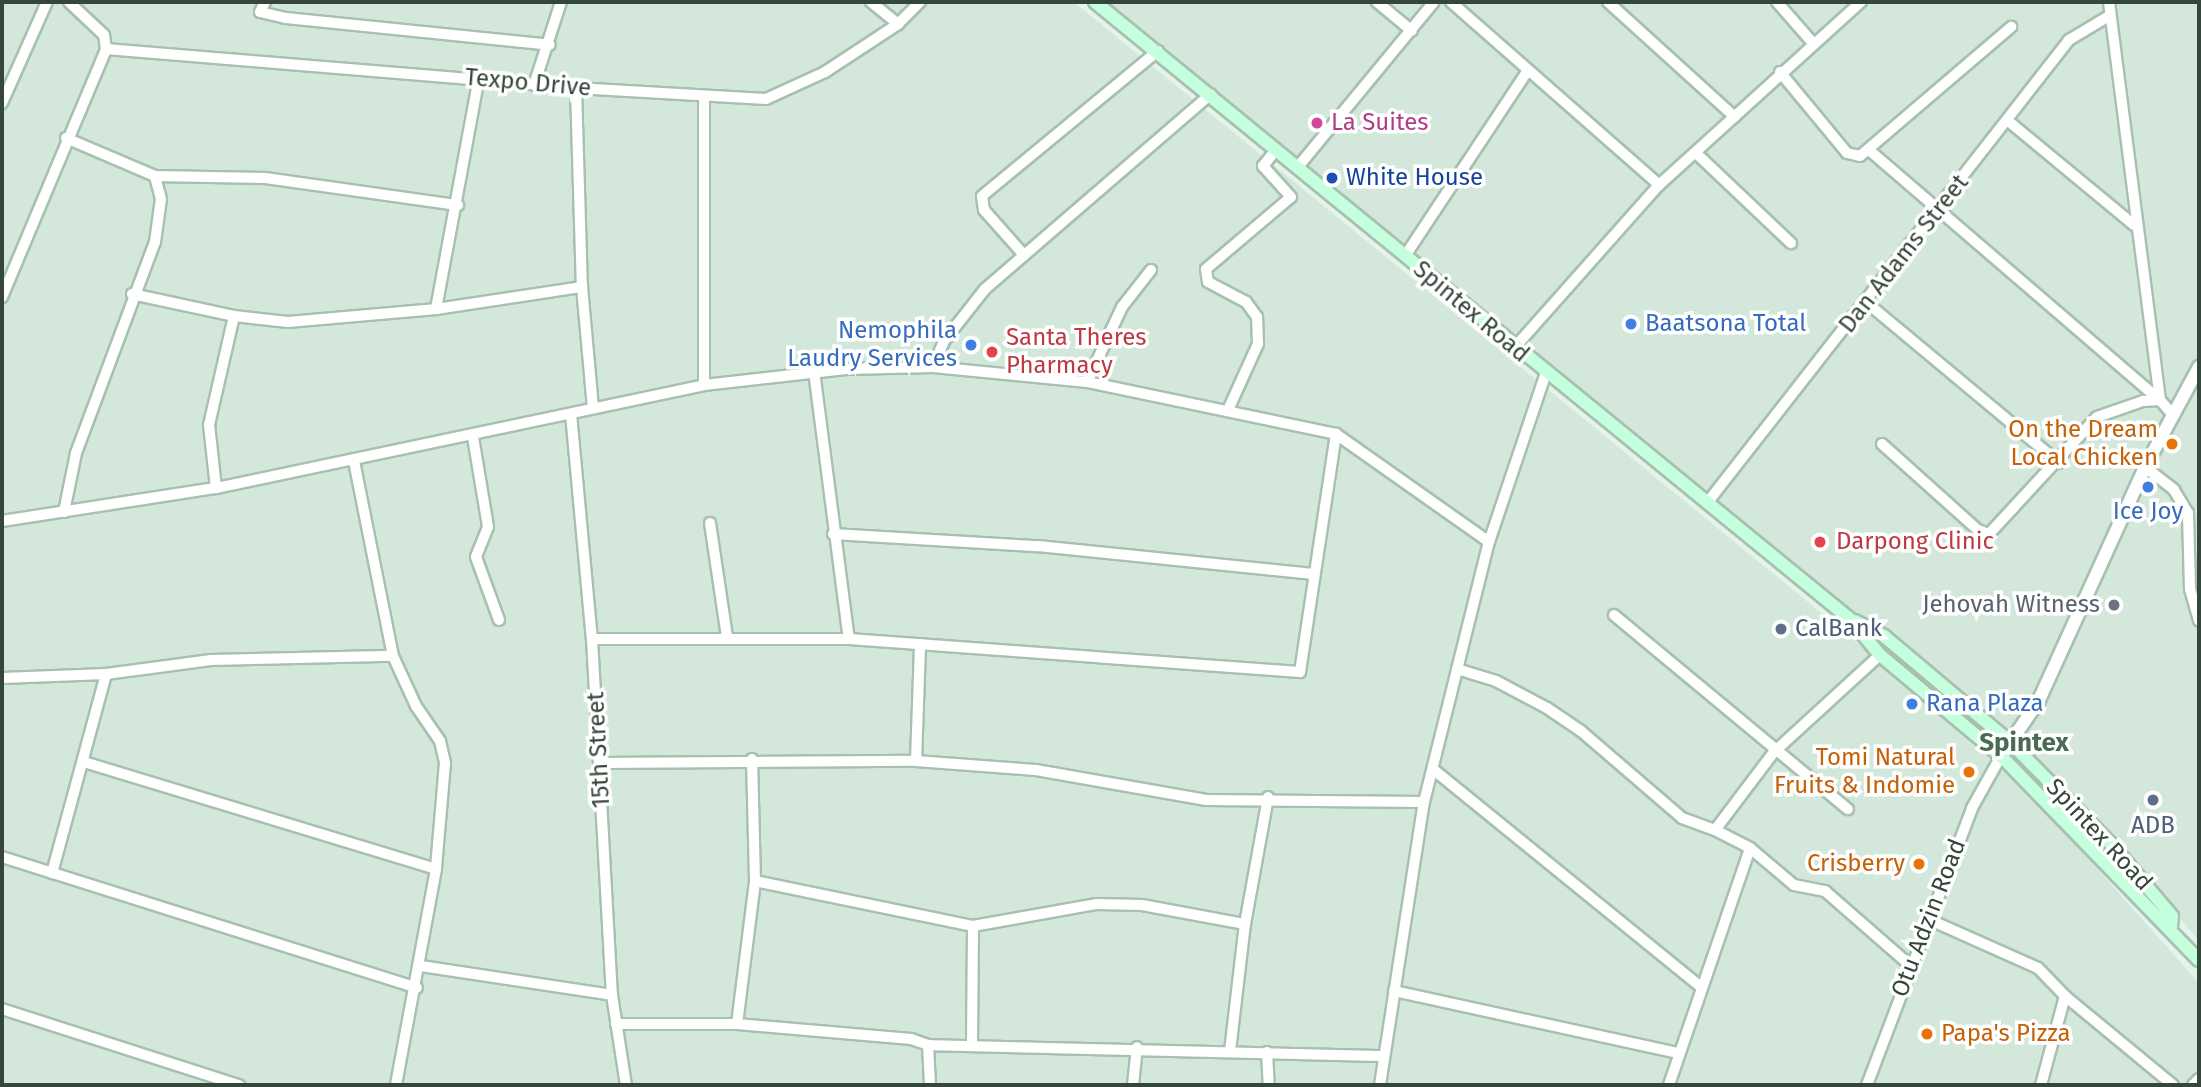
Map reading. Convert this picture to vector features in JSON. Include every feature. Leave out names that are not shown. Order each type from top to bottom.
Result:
[{"type":"main road","name":"Spintex Road","points":[[1095,2],[1211,94],[1515,348],[1850,619],[1880,654],[2001,756],[2161,925],[2171,928],[2199,960]]},
{"type":"main road","name":"Spintex Road","points":[[1850,619],[1884,636],[2010,742],[2110,843],[2172,916],[2171,928]]},
{"type":"street","points":[[2,103],[47,2]]},
{"type":"street","points":[[2,297],[66,138],[106,48],[104,35],[69,2]]},
{"type":"street","points":[[265,2],[260,12],[286,18],[550,45]]},
{"type":"street","points":[[534,85],[550,45],[561,2]]},
{"type":"street","points":[[871,2],[898,24]]},
{"type":"street","name":"Texpo Drive","points":[[106,48],[479,78],[534,85],[766,99],[785,93],[898,24],[920,2]]},
{"type":"street","points":[[1377,2],[1412,31]]},
{"type":"street","points":[[1297,168],[1434,2]]},
{"type":"street","points":[[1451,2],[1527,72],[1659,185]]},
{"type":"street","points":[[1608,2],[1735,117]]},
{"type":"street","points":[[1777,2],[1812,42]]},
{"type":"street","points":[[2109,2],[2134,225],[2160,400]]},
{"type":"street","points":[[1515,348],[1659,185],[1855,4]]},
{"type":"street","name":"Dan Adams Street","points":[[1707,503],[2069,40],[2109,16]]},
{"type":"street","points":[[1780,72],[1847,153],[1860,156],[2011,27]]},
{"type":"street","points":[[1024,255],[984,211],[982,197],[1158,51]]},
{"type":"street","points":[[1405,256],[1527,72]]},
{"type":"street","points":[[436,309],[458,205],[479,78]]},
{"type":"street","points":[[576,88],[582,288],[593,408]]},
{"type":"street","points":[[933,367],[963,315],[1024,255],[1211,94]]},
{"type":"street","points":[[704,96],[704,385]]},
{"type":"street","points":[[2007,120],[2134,225]]},
{"type":"street","points":[[66,138],[155,176],[265,178],[458,205]]},
{"type":"street","points":[[1228,410],[1258,344],[1256,317],[1246,302],[1208,282],[1206,269],[1291,197],[1263,166],[1276,150]]},
{"type":"street","points":[[1869,150],[2160,400],[2174,416]]},
{"type":"street","points":[[1696,153],[1791,243]]},
{"type":"street","points":[[64,512],[76,453],[132,294],[155,242],[160,215],[155,176]]},
{"type":"street","points":[[1087,382],[1122,307],[1152,270]]},
{"type":"street","points":[[132,294],[234,316],[298,321],[436,309],[582,288]]},
{"type":"street","points":[[1866,302],[2059,463]]},
{"type":"street","points":[[216,488],[209,425],[234,316]]},
{"type":"street","points":[[2,521],[216,488],[473,437],[704,385],[814,371],[933,367],[1087,382],[1336,434],[1489,542]]},
{"type":"street","points":[[2001,756],[2039,700],[2145,467],[2174,416],[2194,390],[2199,368]]},
{"type":"street","points":[[814,371],[833,534],[849,639]]},
{"type":"street","points":[[1380,1085],[1424,802],[1489,542],[1546,373]]},
{"type":"street","points":[[1882,444],[1983,534],[1996,528],[2106,412],[2160,400]]},
{"type":"street","name":"15th Street","points":[[571,414],[592,639],[612,995],[626,1085]]},
{"type":"street","points":[[592,639],[849,639],[1300,672],[1336,434]]},
{"type":"street","points":[[473,437],[488,527],[476,557],[499,620]]},
{"type":"street","points":[[354,461],[393,656],[416,706],[440,741],[445,763],[436,869],[417,988],[396,1085]]},
{"type":"street","points":[[2145,467],[2174,491],[2188,513],[2199,621]]},
{"type":"street","points":[[710,523],[727,637]]},
{"type":"street","points":[[833,534],[1038,546],[1314,574]]},
{"type":"street","points":[[1614,615],[1774,752],[1848,809]]},
{"type":"street","points":[[916,761],[919,644]]},
{"type":"street","points":[[1716,830],[1774,752],[1880,654]]},
{"type":"street","points":[[2,678],[106,674],[211,660],[393,656]]},
{"type":"street","points":[[1457,668],[1496,681],[1547,708],[1682,818],[1716,830],[1750,848],[1794,884],[1825,891],[1911,966]]},
{"type":"street","points":[[52,873],[106,674]]},
{"type":"street","name":"Otu Adzin Road","points":[[1867,1085],[1972,808],[2001,756]]},
{"type":"street","points":[[737,1024],[755,881],[752,759]]},
{"type":"street","points":[[600,763],[752,759],[916,761],[1036,770],[1206,800],[1268,797],[1424,802]]},
{"type":"street","points":[[84,762],[436,869]]},
{"type":"street","points":[[1434,770],[1700,986]]},
{"type":"street","points":[[1230,1051],[1245,924],[1268,797]]},
{"type":"street","points":[[1669,1085],[1700,986],[1750,848]]},
{"type":"street","points":[[2,857],[417,988]]},
{"type":"street","points":[[755,881],[973,926],[1097,904],[1142,905],[1245,924]]},
{"type":"street","points":[[1928,919],[2038,968],[2065,996],[2173,1085]]},
{"type":"street","points":[[972,1043],[973,926]]},
{"type":"street","points":[[421,966],[612,995]]},
{"type":"street","points":[[1394,991],[1679,1054]]},
{"type":"street","points":[[2041,1085],[2065,996]]},
{"type":"street","points":[[2,1009],[239,1085]]},
{"type":"street","points":[[616,1024],[737,1024],[911,1039],[928,1045],[972,1043],[1384,1056]]},
{"type":"street","points":[[928,1045],[930,1085]]},
{"type":"street","points":[[1133,1085],[1137,1047]]},
{"type":"street","points":[[1267,1052],[1269,1085]]},
{"type":"street","points":[[2193,1085],[2199,1079]]},
{"type":"shaded area","points":[[2,2],[1074,2],[1847,634],[2035,799],[2199,983],[2199,1085],[2,1085]]},
{"type":"shaded area","points":[[1107,2],[2199,2],[2199,941],[2111,837],[2002,730],[1715,503]]},
{"type":"place","name":"La Suites","points":[[1317,123]]},
{"type":"place","name":"White House","points":[[1332,178]]},
{"type":"place","name":"Baatsona Total","points":[[1631,324]]},
{"type":"place","name":"Nemophila Laudry Services","points":[[971,345]]},
{"type":"place","name":"Santa Theres Pharmacy","points":[[992,352]]},
{"type":"place","name":"On the Dream Local Chicken","points":[[2172,444]]},
{"type":"place","name":"Ice Joy","points":[[2148,487]]},
{"type":"place","name":"Darpong Clinic","points":[[1820,542]]},
{"type":"place","name":"Jehovah Witness","points":[[2114,605]]},
{"type":"place","name":"CalBank","points":[[1781,629]]},
{"type":"place","name":"Rana Plaza","points":[[1912,704]]},
{"type":"place","name":"Tomi Natural Fruits & Indomie","points":[[1969,772]]},
{"type":"place","name":"ADB","points":[[2153,800]]},
{"type":"place","name":"Crisberry","points":[[1919,864]]},
{"type":"place","name":"Papa's Pizza","points":[[1927,1034]]},
{"type":"district","name":"Spintex","points":[[2024,743]]}]
